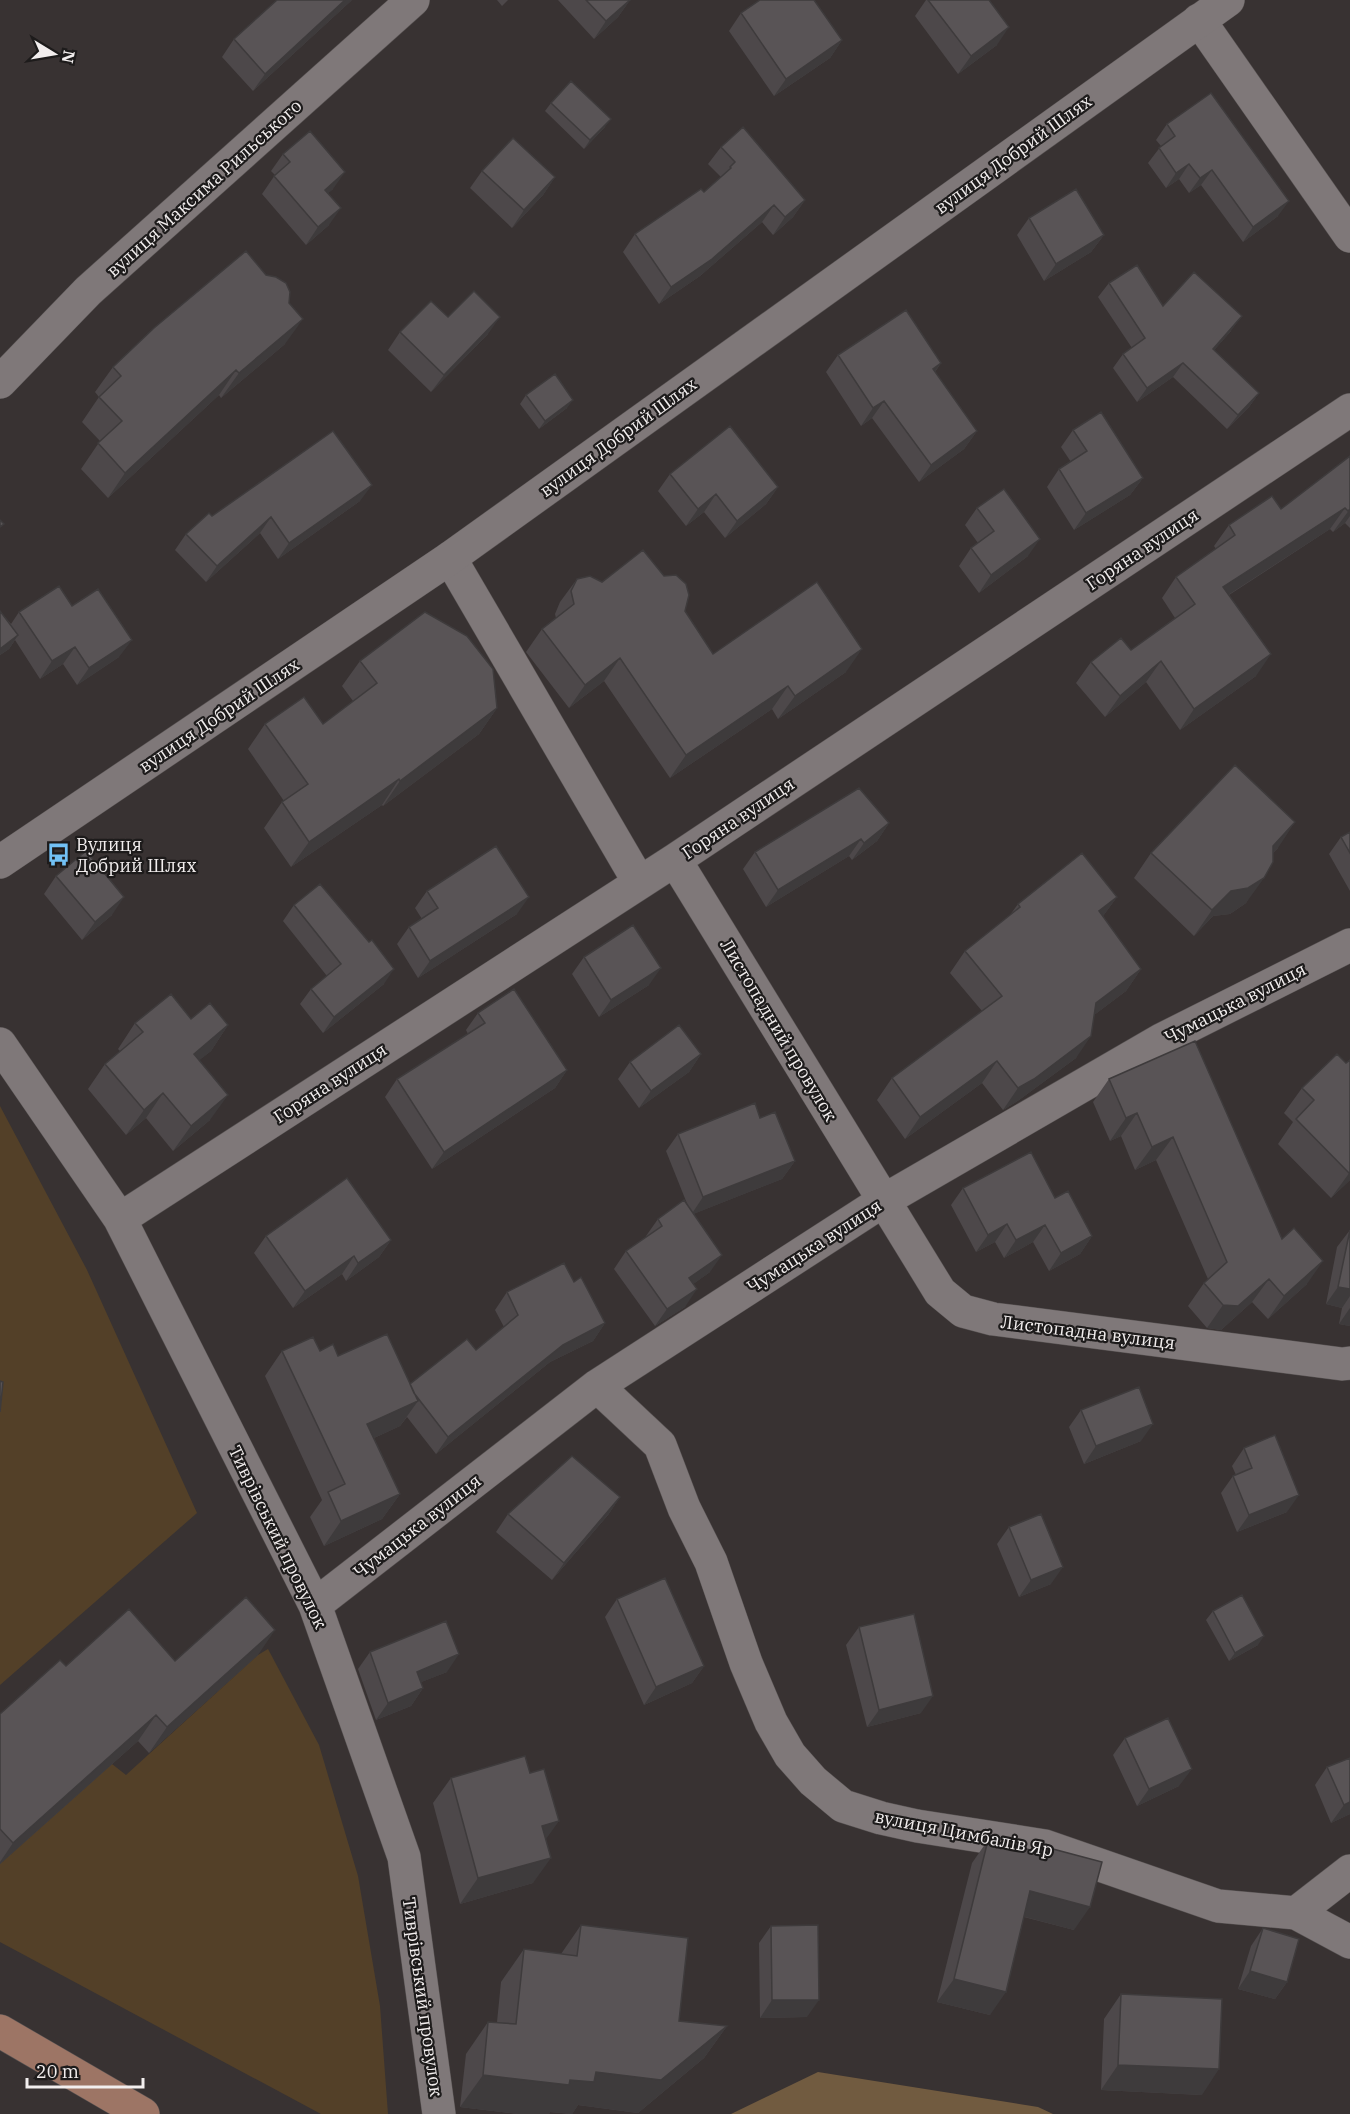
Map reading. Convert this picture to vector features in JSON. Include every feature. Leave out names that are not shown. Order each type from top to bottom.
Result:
[{"type":"main road","points":[[0,2031],[143,2114]]},
{"type":"street","name":"вулиця Максима Рильського","points":[[0,382],[88,291],[413,0]]},
{"type":"street","name":"вулиця Добрий Шлях","points":[[0,862],[450,558],[1228,0]]},
{"type":"street","points":[[1199,20],[1350,236]]},
{"type":"street","name":"Горяна вулиця","points":[[120,1219],[675,860],[1350,410]]},
{"type":"street","points":[[450,558],[639,882]]},
{"type":"street","name":"Листопадний провулок","points":[[675,860],[883,1201]]},
{"type":"street","name":"Чумацька вулиця","points":[[315,1605],[597,1386],[883,1201],[1161,1040],[1350,945]]},
{"type":"street","name":"Тиврівський провулок","points":[[0,1044],[120,1219],[315,1605],[404,1857],[439,2114]]},
{"type":"street","name":"Листопадна вулиця","points":[[883,1201],[940,1292],[963,1311],[993,1320],[1350,1363]]},
{"type":"street","name":"вулиця Цимбалів Яр","points":[[597,1386],[660,1445],[684,1508],[711,1562],[746,1663],[771,1722],[790,1755],[813,1781],[843,1806],[917,1826],[1045,1846],[1218,1906],[1296,1913],[1350,1942]]},
{"type":"street","points":[[1296,1913],[1350,1871]]},
{"type":"shaded area","points":[[0,1106],[87,1270],[197,1513],[0,1685]]},
{"type":"shaded area","points":[[268,1649],[319,1745],[358,1876],[380,2006],[388,2114],[321,2114],[0,1942],[0,1864],[112,1764],[126,1775],[258,1655]]},
{"type":"shaded area","points":[[818,2072],[1038,2107],[1053,2114],[731,2114]]},
{"type":"building","points":[[277,0],[345,0],[265,74],[234,39]]},
{"type":"building","points":[[586,0],[630,0],[606,21]]},
{"type":"building","points":[[760,0],[814,0],[842,40],[786,79],[741,13]]},
{"type":"building","points":[[928,0],[989,0],[1009,27],[971,56]]},
{"type":"building","points":[[571,81],[611,119],[590,140],[551,103]]},
{"type":"building","points":[[1211,93],[1289,201],[1253,227],[1212,170],[1200,178],[1189,164],[1176,173],[1159,148],[1175,136],[1167,124]]},
{"type":"building","points":[[743,127],[805,200],[785,217],[774,205],[712,259],[671,287],[635,234],[701,189],[704,192],[731,168],[735,162],[721,147]]},
{"type":"building","points":[[310,131],[345,172],[325,190],[341,208],[318,227],[274,176],[290,162],[283,154]]},
{"type":"building","points":[[513,138],[555,177],[524,210],[482,171]]},
{"type":"building","points":[[1076,189],[1104,235],[1056,264],[1029,218]]},
{"type":"building","points":[[246,251],[266,275],[276,277],[286,283],[290,292],[289,303],[303,319],[239,373],[236,370],[125,473],[98,443],[122,421],[99,397],[121,376],[113,367],[154,328]]},
{"type":"building","points":[[1137,265],[1163,306],[1194,272],[1242,316],[1213,349],[1259,393],[1238,415],[1183,363],[1147,388],[1123,354],[1145,338],[1109,283]]},
{"type":"building","points":[[474,291],[500,317],[444,375],[400,332],[431,301],[448,317]]},
{"type":"building","points":[[906,310],[941,363],[933,369],[977,431],[931,465],[884,401],[873,408],[838,355]]},
{"type":"building","points":[[555,374],[573,400],[545,421],[526,395]]},
{"type":"building","points":[[1101,412],[1143,478],[1086,513],[1059,469],[1087,451],[1073,430]]},
{"type":"building","points":[[730,426],[778,487],[737,521],[716,494],[698,509],[670,474]]},
{"type":"building","points":[[333,431],[372,485],[289,543],[271,517],[217,566],[186,534],[209,513],[212,516]]},
{"type":"building","points":[[1350,456],[1350,509],[1348,511],[1345,508],[1223,587],[1271,654],[1194,709],[1161,661],[1120,696],[1091,662],[1121,638],[1131,650],[1195,604],[1176,577],[1235,535],[1229,525],[1272,496],[1281,509]]},
{"type":"building","points":[[1004,489],[1040,539],[991,575],[971,548],[994,531],[977,508]]},
{"type":"building","points":[[643,550],[664,576],[676,575],[686,584],[689,595],[685,611],[713,654],[817,582],[862,649],[795,696],[788,686],[686,755],[620,658],[585,685],[542,629],[574,604],[571,591],[577,579],[590,576],[602,582]]},
{"type":"building","points":[[59,586],[72,606],[98,589],[132,640],[89,668],[75,647],[52,661],[19,612]]},
{"type":"building","points":[[0,611],[18,635],[0,649]]},
{"type":"building","points":[[425,612],[467,636],[493,669],[497,708],[400,781],[399,779],[309,842],[282,802],[308,784],[265,724],[304,697],[323,724],[377,683],[360,661]]},
{"type":"building","points":[[1235,765],[1295,822],[1273,846],[1273,862],[1264,878],[1248,888],[1231,891],[1212,910],[1151,853]]},
{"type":"building","points":[[859,788],[889,823],[864,843],[861,839],[778,890],[755,852]]},
{"type":"building","points":[[1350,832],[1350,853],[1341,837]]},
{"type":"building","points":[[496,846],[529,897],[430,961],[409,927],[438,908],[427,891]]},
{"type":"building","points":[[86,851],[124,897],[95,922],[56,876]]},
{"type":"building","points":[[1082,853],[1117,897],[1099,911],[1141,969],[1096,1003],[1091,1036],[1034,1079],[1018,1088],[997,1061],[920,1117],[892,1078],[1002,996],[965,951],[1020,907],[1018,904]]},
{"type":"building","points":[[320,884],[369,942],[372,940],[394,969],[334,1017],[311,989],[341,964],[294,905]]},
{"type":"building","points":[[633,925],[661,968],[611,1000],[584,957]]},
{"type":"building","points":[[514,989],[567,1070],[444,1152],[397,1079],[485,1023],[478,1013]]},
{"type":"building","points":[[171,994],[191,1019],[210,1003],[228,1025],[194,1054],[228,1095],[191,1126],[163,1093],[144,1110],[105,1064],[143,1032],[135,1023]]},
{"type":"building","points":[[679,1025],[701,1054],[651,1091],[630,1062]]},
{"type":"building","points":[[1195,1041],[1282,1239],[1294,1228],[1323,1261],[1284,1296],[1269,1279],[1238,1306],[1223,1305],[1204,1283],[1227,1262],[1173,1137],[1152,1147],[1137,1113],[1126,1118],[1109,1079]]},
{"type":"building","points":[[1337,1054],[1346,1063],[1350,1060],[1349,1173],[1296,1119],[1314,1100],[1302,1088]]},
{"type":"building","points":[[755,1103],[760,1118],[775,1112],[795,1161],[703,1197],[678,1134]]},
{"type":"building","points":[[1031,1152],[1055,1198],[1068,1191],[1092,1236],[1061,1253],[1045,1225],[1016,1240],[1007,1224],[988,1235],[963,1188]]},
{"type":"building","points":[[347,1178],[391,1240],[358,1263],[354,1256],[305,1291],[266,1236]]},
{"type":"building","points":[[684,1200],[722,1255],[689,1278],[697,1289],[667,1309],[626,1251],[662,1226],[658,1219]]},
{"type":"building","points":[[1350,1230],[1350,1289],[1338,1287]]},
{"type":"building","points":[[564,1263],[574,1282],[581,1277],[605,1323],[563,1345],[448,1437],[414,1393],[410,1384],[467,1339],[476,1350],[518,1315],[507,1292]]},
{"type":"building","points":[[387,1334],[418,1401],[367,1424],[400,1494],[341,1521],[328,1492],[345,1484],[282,1351],[313,1337],[320,1351],[333,1344],[338,1356]]},
{"type":"building","points":[[0,1381],[3,1382],[0,1412]]},
{"type":"building","points":[[1139,1387],[1153,1424],[1096,1446],[1081,1410]]},
{"type":"building","points":[[1275,1435],[1299,1495],[1249,1515],[1233,1476],[1252,1468],[1244,1448]]},
{"type":"building","points":[[572,1456],[620,1497],[564,1563],[508,1514]]},
{"type":"building","points":[[1041,1514],[1063,1567],[1031,1580],[1009,1527]]},
{"type":"building","points":[[665,1578],[704,1666],[656,1687],[617,1599]]},
{"type":"building","points":[[1242,1595],[1264,1636],[1235,1653],[1213,1611]]},
{"type":"building","points":[[246,1597],[275,1630],[167,1727],[156,1715],[13,1843],[0,1829],[0,1714],[60,1660],[66,1666],[129,1609],[175,1661]]},
{"type":"building","points":[[914,1614],[933,1696],[879,1710],[859,1627]]},
{"type":"building","points":[[446,1621],[459,1654],[417,1672],[423,1688],[388,1703],[370,1652]]},
{"type":"building","points":[[1168,1718],[1192,1769],[1149,1789],[1125,1738]]},
{"type":"building","points":[[525,1756],[530,1773],[544,1769],[559,1821],[542,1826],[551,1858],[478,1878],[451,1778]]},
{"type":"building","points":[[1350,1758],[1350,1802],[1344,1805],[1327,1767]]},
{"type":"building","points":[[988,1840],[1047,1854],[1049,1848],[1102,1862],[1090,1907],[1030,1891],[1006,1992],[954,1979]]},
{"type":"building","points":[[581,1925],[688,1938],[679,2021],[727,2026],[661,2080],[596,2072],[594,2082],[570,2080],[569,2085],[483,2075],[488,2022],[516,2024],[524,1949],[577,1956]]},
{"type":"building","points":[[818,1925],[819,2000],[772,2000],[771,1926]]},
{"type":"building","points":[[1263,1928],[1299,1939],[1287,1982],[1250,1971]]},
{"type":"building","points":[[1121,1994],[1222,1999],[1219,2069],[1118,2065]]},
{"type":"place","name":"Вулиця Добрий Шлях","points":[[58,854]]}]
